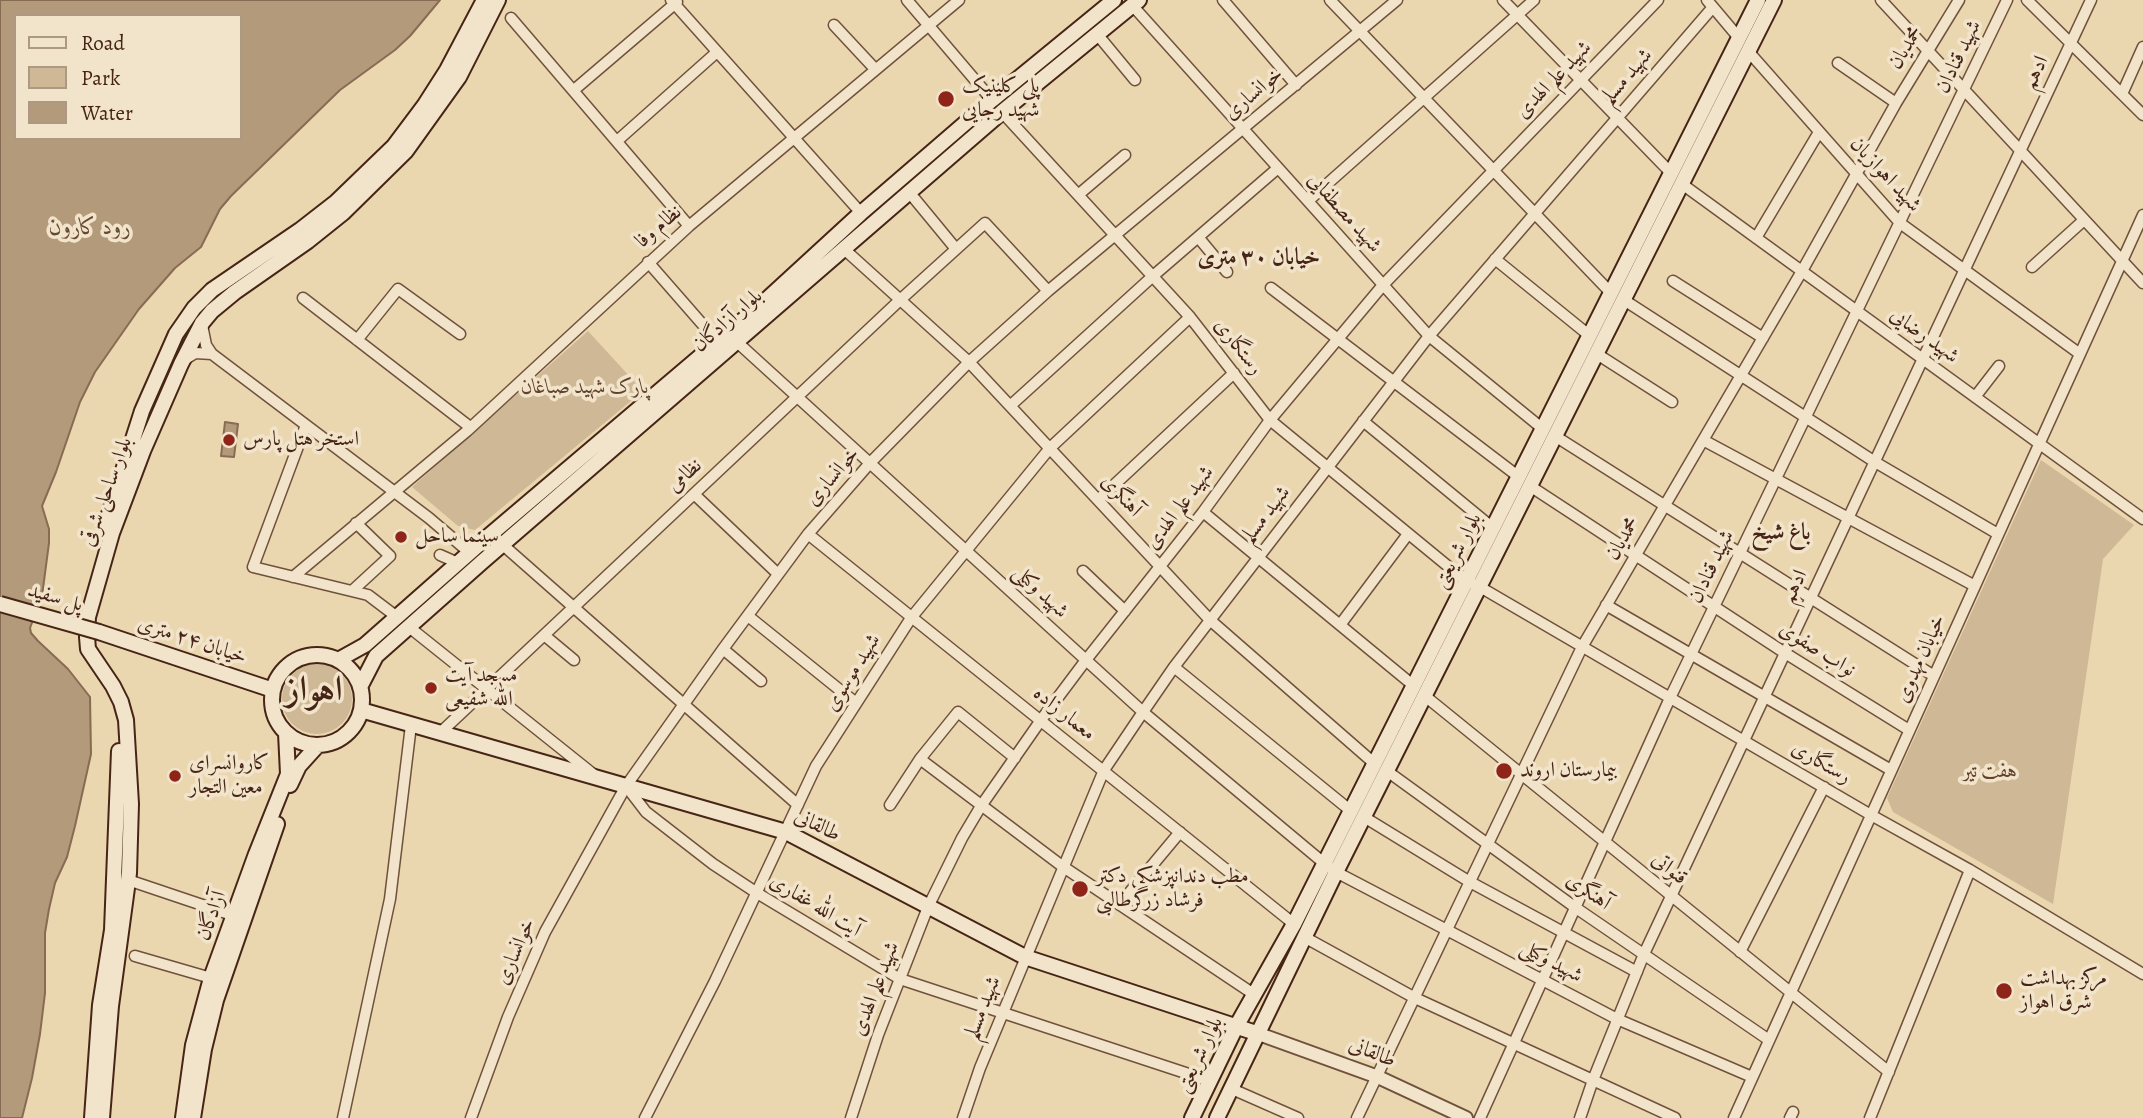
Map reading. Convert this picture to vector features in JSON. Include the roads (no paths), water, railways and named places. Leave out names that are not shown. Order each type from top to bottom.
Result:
[{"type":"main road","name":"بلوار آزادگان","points":[[338,660],[365,645],[762,303],[992,100],[1114,0]]},
{"type":"main road","name":"بلوار شریعتی","points":[[1677,178],[1758,0]]},
{"type":"main road","name":"بلوار شریعتی","points":[[1192,1118],[1237,1025],[1294,925],[1331,868],[1549,433],[1590,336],[1617,296],[1677,178],[1774,0]]},
{"type":"main road","name":"بلوار آزادگان","points":[[360,687],[376,656],[909,192],[1135,3]]},
{"type":"main road","name":"بلوار ساحلی شرقی","points":[[102,1118],[111,1006],[128,880],[131,804],[126,720],[113,686],[88,649],[88,617],[112,533],[181,363],[202,323],[212,310],[235,292],[343,213],[406,151],[459,77],[489,4]]},
{"type":"main road","name":"بلوار ساحلی شرقی","points":[[92,1118],[100,1005],[112,930],[119,759],[115,705],[88,663],[80,636],[88,589],[138,422],[176,334],[194,308],[212,290],[336,202],[394,146],[424,106],[489,4]]},
{"type":"main road","name":"بلوار شریعتی","points":[[1549,433],[1597,354],[1617,296]]},
{"type":"main road","name":"بلوار شریعتی","points":[[1473,584],[1493,528],[1524,482]]},
{"type":"main road","name":"پل سفید","points":[[0,604],[99,632]]},
{"type":"main road","name":"خیابان ۲۴ متری","points":[[99,632],[273,690]]},
{"type":"main road","points":[[316,655],[338,660],[348,667],[360,687],[361,710],[350,731],[330,743],[306,744],[286,733],[274,713],[272,701],[277,678],[293,662],[316,655]]},
{"type":"main road","name":"طالقانی","points":[[361,710],[786,832],[1025,957],[1259,1034]]},
{"type":"main road","name":"آزادگان","points":[[183,1118],[193,1045],[211,978],[288,774],[286,733]]},
{"type":"main road","name":"آزادگان","points":[[194,1118],[204,1049],[216,1000],[293,776],[318,745]]},
{"type":"main road","name":"بلوار شریعتی","points":[[1217,1118],[1306,938],[1331,868]]},
{"type":"street","points":[[907,0],[992,100]]},
{"type":"street","name":"نظام وفا","points":[[293,577],[393,491],[433,461],[689,226],[959,0]]},
{"type":"street","points":[[1223,0],[1296,85]]},
{"type":"street","points":[[1330,0],[1617,296],[1875,462],[1998,534]]},
{"type":"street","name":"خوانساری","points":[[471,1118],[508,1017],[545,932],[626,786],[808,534],[870,463],[969,362],[1048,291],[1397,0]]},
{"type":"street","name":"شهید رضایی","points":[[1503,0],[1677,178],[2143,519]]},
{"type":"street","points":[[1307,201],[1534,0]]},
{"type":"street","name":"شهید علم الهدی","points":[[851,1118],[878,1035],[928,907],[981,806],[1041,720],[1203,512],[1270,420],[1383,285],[1658,0]]},
{"type":"street","points":[[1881,0],[2143,283]]},
{"type":"street","name":"محمدیان","points":[[1357,1118],[1582,646],[1802,271],[1927,49],[1959,0]]},
{"type":"street","name":"شهید قنادان","points":[[1480,1118],[1670,698],[2007,0]]},
{"type":"street","points":[[2027,0],[2143,115]]},
{"type":"street","name":"ادهم","points":[[1580,1118],[1592,1080],[1644,954],[2091,0]]},
{"type":"street","points":[[574,90],[675,1],[861,213]]},
{"type":"street","name":"شهید مصطفایی","points":[[1135,3],[1243,129],[1429,336],[1549,433],[1934,676]]},
{"type":"street","points":[[1710,3],[1739,38]]},
{"type":"street","name":"شهید مسلم","points":[[963,1118],[1002,1013],[1104,770],[1174,667],[1429,336],[1617,117],[1710,3]]},
{"type":"street","points":[[511,18],[689,226]]},
{"type":"street","points":[[834,25],[875,69]]},
{"type":"street","points":[[1097,34],[1135,80]]},
{"type":"street","points":[[2122,94],[2143,47]]},
{"type":"street","name":"شهید اهوازیان","points":[[1748,51],[1900,223],[2080,354]]},
{"type":"street","points":[[617,141],[717,52]]},
{"type":"street","points":[[1838,62],[1896,103]]},
{"type":"street","name":"رستگاری","points":[[1002,112],[1190,317],[1270,420],[1473,584],[1970,870],[2143,974]]},
{"type":"street","points":[[1756,238],[1819,132]]},
{"type":"street","points":[[1079,195],[1125,155]]},
{"type":"street","points":[[1010,406],[1153,276],[1278,168]]},
{"type":"street","points":[[909,192],[956,249]]},
{"type":"street","name":"خیابان مهدوی","points":[[1734,1118],[2143,215]]},
{"type":"street","points":[[2032,267],[2084,220]]},
{"type":"street","name":"نظامی","points":[[440,733],[985,223],[1048,291]]},
{"type":"street","points":[[1198,237],[1227,272]]},
{"type":"street","name":"آهنگری","points":[[844,249],[969,362],[1210,620],[1381,768],[1576,908],[1769,1040]]},
{"type":"street","points":[[1495,259],[1590,336]]},
{"type":"street","points":[[648,262],[717,341]]},
{"type":"street","points":[[1673,281],[1763,338]]},
{"type":"street","name":"نواب صفوی","points":[[1271,288],[1524,482],[1785,653],[1909,730]]},
{"type":"street","points":[[357,340],[398,289],[460,334]]},
{"type":"street","points":[[303,298],[470,427]]},
{"type":"street","name":"شهید موسوی","points":[[645,1118],[715,981],[816,766],[911,618],[1050,448],[1190,317]]},
{"type":"street","points":[[202,323],[202,334],[212,354],[470,553]]},
{"type":"street","name":"شهید وکیلی","points":[[737,342],[1143,712],[1331,868],[1617,1019],[1752,1077]]},
{"type":"street","points":[[181,363],[195,353],[212,354]]},
{"type":"street","points":[[1597,354],[1672,402]]},
{"type":"street","points":[[1975,397],[1999,366]]},
{"type":"street","points":[[1098,500],[1234,373]]},
{"type":"street","points":[[1363,421],[1493,528]]},
{"type":"street","points":[[306,425],[253,567],[368,595],[397,617]]},
{"type":"street","points":[[1703,440],[1975,586]]},
{"type":"street","points":[[694,494],[778,574]]},
{"type":"street","name":"قنواتی","points":[[1203,512],[1889,1072]]},
{"type":"street","points":[[352,591],[390,556],[356,523]]},
{"type":"street","name":"معمار زاده","points":[[808,534],[1294,925]]},
{"type":"street","points":[[1340,625],[1408,534]]},
{"type":"street","points":[[503,544],[798,805]]},
{"type":"street","points":[[440,555],[458,563]]},
{"type":"street","points":[[1083,571],[1125,611]]},
{"type":"street","points":[[1606,605],[1891,770]]},
{"type":"street","points":[[748,616],[856,703]]},
{"type":"street","points":[[409,627],[599,778]]},
{"type":"street","points":[[544,635],[574,660]]},
{"type":"street","points":[[723,649],[761,681]]},
{"type":"street","points":[[1174,667],[1358,814],[1470,882],[1637,972]]},
{"type":"street","points":[[890,804],[920,759],[958,712],[1015,758]]},
{"type":"street","points":[[342,1118],[390,899],[411,725]]},
{"type":"street","points":[[920,759],[1062,866],[1255,995]]},
{"type":"street","name":"آیت الله غفاری","points":[[626,786],[646,812],[713,864],[900,979],[1210,1081]]},
{"type":"street","points":[[1740,952],[1824,788]]},
{"type":"street","points":[[1120,904],[1180,832]]},
{"type":"street","points":[[1870,1118],[1970,870]]},
{"type":"street","points":[[128,880],[235,916]]},
{"type":"street","points":[[1306,938],[1415,998],[1675,1118]]},
{"type":"street","points":[[135,956],[211,978]]},
{"type":"street","points":[[2126,963],[2143,963]]},
{"type":"street","name":"طالقانی","points":[[1259,1034],[1378,1077],[1466,1118]]},
{"type":"street","points":[[1232,1089],[1298,1118]]},
{"type":"water","name":"رود کارون","points":[[0,0],[440,0],[410,36],[340,90],[231,196],[220,209],[201,247],[175,268],[139,309],[95,372],[80,402],[42,506],[49,529],[49,543],[42,596],[30,628],[31,633],[68,669],[90,697],[91,754],[67,857],[55,883],[49,909],[45,933],[45,993],[40,1034],[22,1118],[0,1118]]},
{"type":"water","name":"استخر هتل پارس","points":[[225,422],[238,424],[234,457],[221,456]]},
{"type":"place","name":"پلی کلینیک شهید رجایی","points":[[946,99]]},
{"type":"place","name":"استخر هتل پارس","points":[[229,440]]},
{"type":"place","name":"سینما ساحل","points":[[401,537]]},
{"type":"place","name":"مسجد آیت الله شفیعی","points":[[431,688]]},
{"type":"place","name":"بیمارستان اروند","points":[[1504,771]]},
{"type":"place","name":"کاروانسرای معین التجار","points":[[175,776]]},
{"type":"place","name":"مطب دندانپزشکی دکتر فرشاد زرگرطالبی","points":[[1080,889]]},
{"type":"place","name":"مرکز بهداشت شرق اهواز","points":[[2004,991]]},
{"type":"district","name":"خیابان ۳۰ متری","points":[[1259,258]]},
{"type":"district","name":"باغ شیخ","points":[[1781,533]]},
{"type":"district","name":"اهواز","points":[[314,691]]},
{"type":"park label","name":"پارک شهید صباغان","points":[[585,388]]},
{"type":"park label","name":"هفت تیر","points":[[1990,772]]}]
